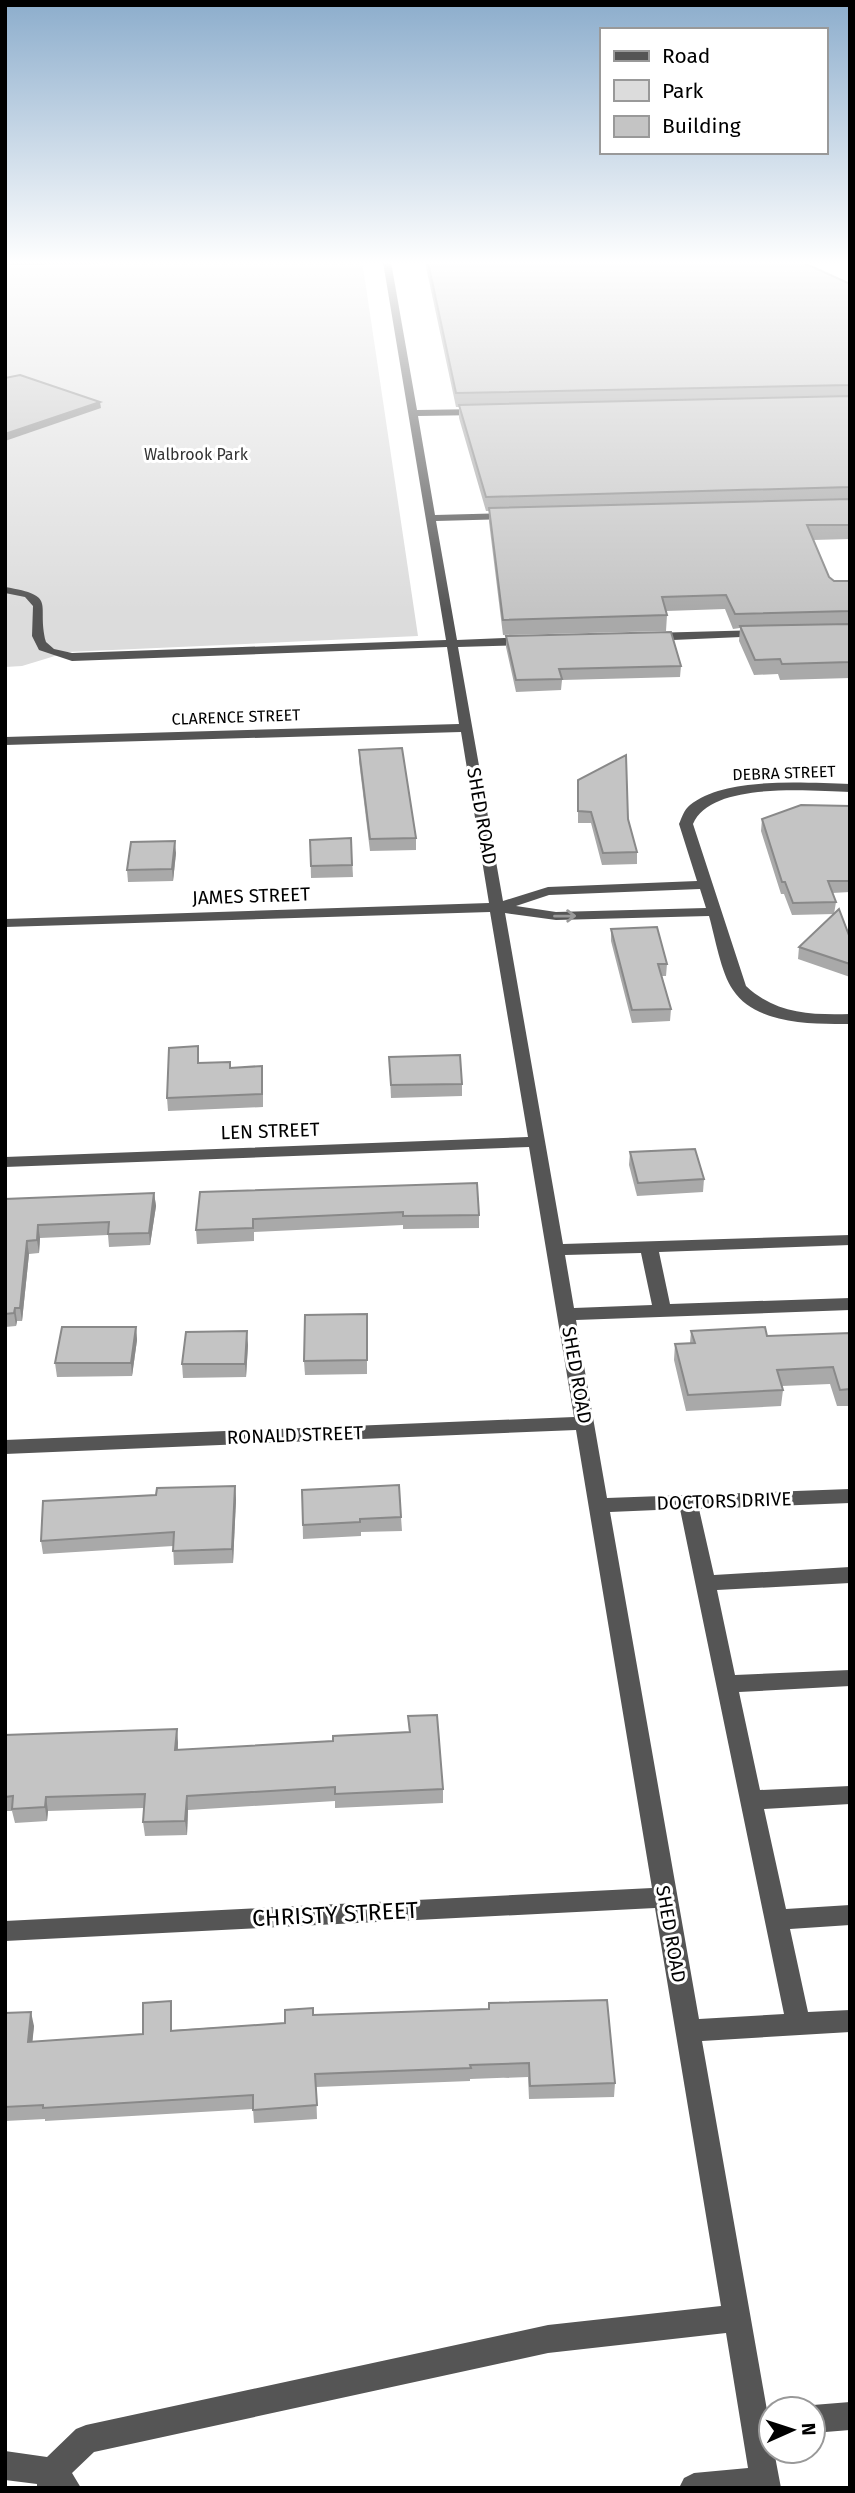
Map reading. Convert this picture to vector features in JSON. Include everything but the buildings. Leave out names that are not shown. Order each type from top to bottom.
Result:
[{"type":"street","name":"SHED ROAD","points":[[408,378],[737,2318],[757,2399]]},
{"type":"street","points":[[414,414],[496,412]]},
{"type":"street","points":[[432,518],[530,515]]},
{"type":"street","points":[[5,590],[29,594],[39,605],[38,640],[41,648],[50,654],[72,657],[548,640]]},
{"type":"street","points":[[631,638],[781,634]]},
{"type":"street","name":"CLARENCE STREET","points":[[5,741],[467,728]]},
{"type":"street","name":"DEBRA STREET","points":[[709,898],[686,824],[687,816],[698,804],[729,792],[850,788]]},
{"type":"street","name":"JAMES STREET","points":[[497,907],[548,891],[709,898]]},
{"type":"street","points":[[709,898],[732,975],[748,998],[777,1014],[850,1019]]},
{"type":"street","name":"JAMES STREET","points":[[5,923],[497,907],[556,916],[709,898]]},
{"type":"street","name":"LEN STREET","points":[[5,1162],[536,1142]]},
{"type":"street","points":[[556,1250],[850,1240]]},
{"type":"street","points":[[649,1247],[662,1311]]},
{"type":"street","points":[[566,1314],[850,1304]]},
{"type":"street","name":"RONALD STREET","points":[[5,1447],[585,1423]]},
{"type":"street","name":"DOCTORS DRIVE","points":[[598,1506],[850,1496]]},
{"type":"street","points":[[688,1502],[798,2024]]},
{"type":"street","points":[[704,1583],[850,1575]]},
{"type":"street","points":[[726,1684],[850,1678]]},
{"type":"street","points":[[751,1800],[850,1795]]},
{"type":"street","name":"CHRISTY STREET","points":[[5,1931],[665,1897]]},
{"type":"street","points":[[776,1920],[850,1915]]},
{"type":"street","points":[[688,2031],[850,2021]]},
{"type":"street","points":[[5,2465],[57,2483],[86,2439],[548,2339],[737,2318]]},
{"type":"street","points":[[827,2418],[850,2416]]},
{"type":"street","name":"SHED ROAD","points":[[764,2465],[765,2484]]},
{"type":"street","points":[[694,2488],[765,2484]]},
{"type":"green space","name":"Walbrook Park","points":[[5,378],[380,378],[418,636],[68,652],[22,666],[5,667]]}]
